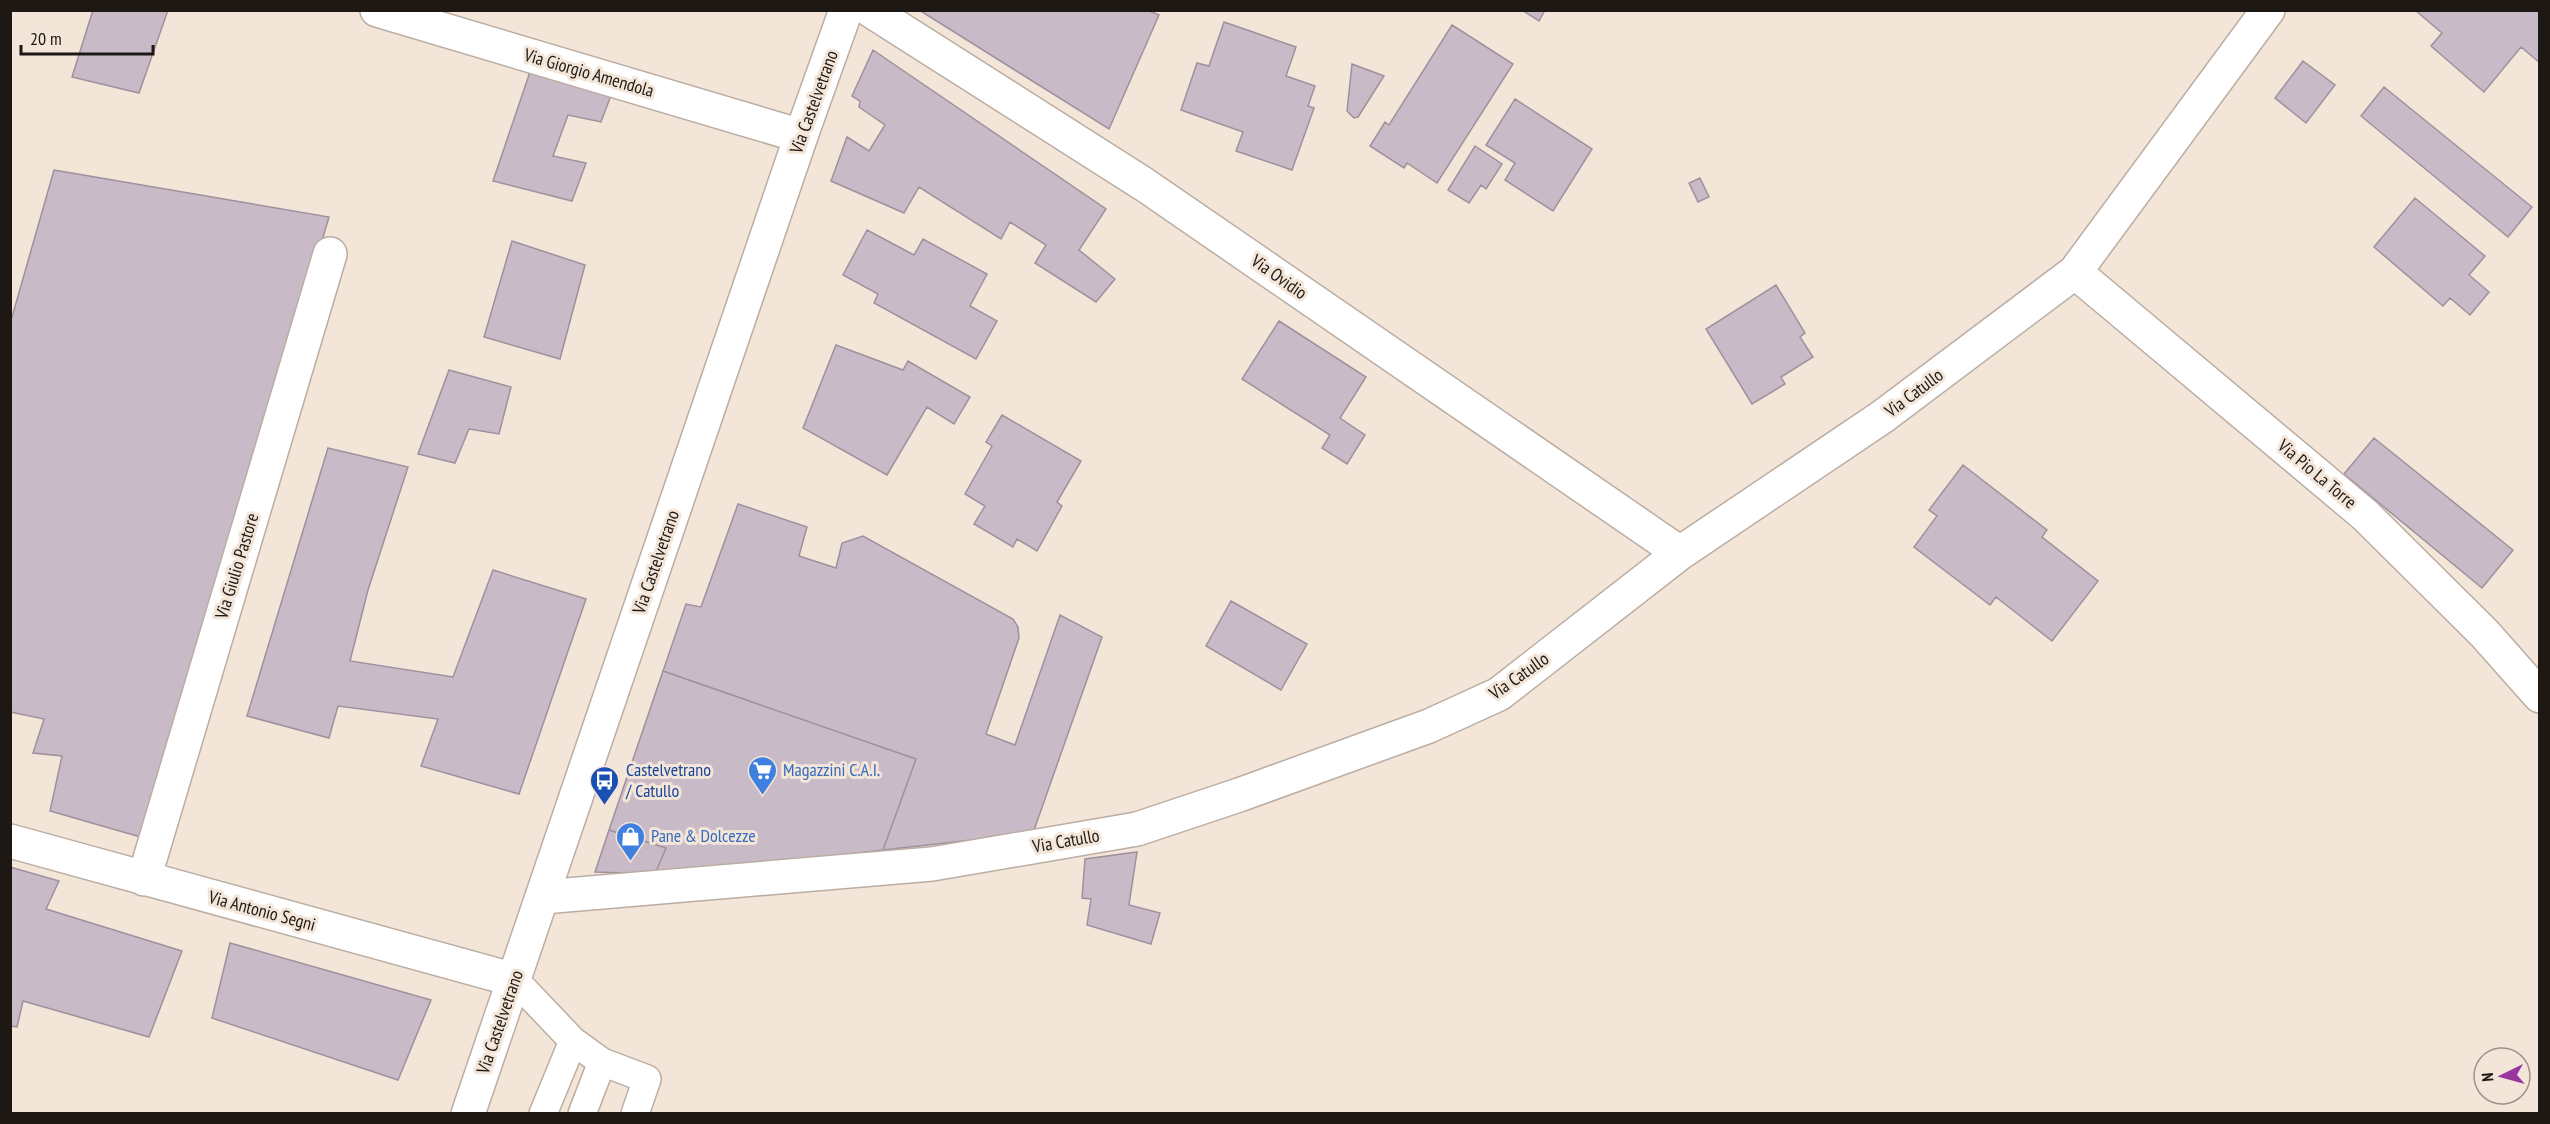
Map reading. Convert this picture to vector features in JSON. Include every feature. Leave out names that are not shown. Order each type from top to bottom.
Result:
[{"type":"street","name":"Via Giorgio Amendola","points":[[376,10],[801,136]]},
{"type":"street","name":"Via Castelvetrano","points":[[468,1113],[846,10]]},
{"type":"street","name":"Via Ovidio","points":[[870,10],[1144,185],[1680,553]]},
{"type":"street","name":"Via Catullo","points":[[543,897],[932,864],[1137,829],[1239,795],[1429,726],[1499,694],[1680,553],[1882,417],[2075,272],[2268,10]]},
{"type":"street","name":"Via Giulio Pastore","points":[[144,879],[330,254]]},
{"type":"street","name":"Via Pio La Torre","points":[[2075,272],[2366,515],[2484,633],[2540,696]]},
{"type":"street","name":"Via Antonio Segni","points":[[10,841],[514,980]]},
{"type":"lane","points":[[514,980],[573,1041],[602,1062],[648,1079],[635,1113]]},
{"type":"lane","points":[[543,1113],[573,1041]]},
{"type":"lane","points":[[582,1113],[602,1062]]},
{"type":"building","points":[[93,10],[168,10],[139,93],[72,77]]},
{"type":"building","points":[[919,10],[1147,10],[1159,15],[1109,129]]},
{"type":"building","points":[[1522,10],[1545,10],[1539,21]]},
{"type":"building","points":[[2415,10],[2540,10],[2540,63],[2521,47],[2484,92],[2431,46],[2442,33]]},
{"type":"building","points":[[1224,22],[1296,47],[1286,76],[1315,86],[1308,106],[1314,108],[1292,170],[1236,151],[1243,132],[1181,110],[1197,63],[1209,66]]},
{"type":"building","points":[[1452,25],[1513,64],[1437,183],[1407,163],[1404,168],[1370,146],[1385,122],[1389,125]]},
{"type":"building","points":[[873,50],[1106,209],[1079,250],[1115,279],[1096,302],[1035,263],[1046,245],[1010,222],[1001,239],[919,187],[904,213],[831,181],[847,137],[869,151],[885,125],[859,107],[860,101],[852,96]]},
{"type":"building","points":[[2303,61],[2335,85],[2306,123],[2275,98]]},
{"type":"building","points":[[1352,64],[1384,76],[1358,117],[1354,118],[1347,111]]},
{"type":"building","points":[[532,66],[613,90],[601,122],[568,115],[553,156],[586,163],[572,201],[493,181]]},
{"type":"building","points":[[2384,87],[2532,207],[2508,237],[2361,116]]},
{"type":"building","points":[[1515,99],[1592,149],[1553,211],[1505,180],[1515,163],[1486,145]]},
{"type":"building","points":[[1475,146],[1502,164],[1486,189],[1481,185],[1469,203],[1448,190]]},
{"type":"building","points":[[54,170],[329,217],[144,838],[50,811],[62,756],[33,753],[44,719],[10,712],[10,324]]},
{"type":"building","points":[[1700,178],[1709,197],[1698,202],[1689,183]]},
{"type":"building","points":[[2415,198],[2485,256],[2469,275],[2489,292],[2470,315],[2450,298],[2443,306],[2374,247]]},
{"type":"building","points":[[867,230],[914,255],[923,239],[987,274],[970,306],[997,321],[976,359],[874,303],[878,294],[843,275]]},
{"type":"building","points":[[512,241],[585,265],[560,359],[484,337]]},
{"type":"building","points":[[1776,285],[1805,333],[1800,337],[1813,357],[1781,377],[1785,384],[1752,404],[1706,329]]},
{"type":"building","points":[[1279,321],[1366,377],[1340,418],[1365,435],[1347,464],[1322,448],[1330,435],[1242,379]]},
{"type":"building","points":[[836,345],[903,370],[908,361],[970,397],[954,424],[927,407],[887,475],[803,428]]},
{"type":"building","points":[[449,370],[511,387],[499,434],[469,429],[455,463],[418,454]]},
{"type":"building","points":[[1002,415],[1081,461],[1057,502],[1062,506],[1037,551],[1017,539],[1013,547],[974,524],[985,506],[965,494],[992,446],[986,442]]},
{"type":"building","points":[[2374,438],[2513,550],[2482,588],[2344,474]]},
{"type":"building","points":[[328,448],[408,467],[368,590],[350,661],[453,677],[493,570],[586,599],[519,794],[421,766],[438,719],[338,706],[329,738],[247,716]]},
{"type":"building","points":[[1963,465],[2047,530],[2042,537],[2098,581],[2052,641],[1996,597],[1990,605],[1914,547],[1937,516],[1929,510]]},
{"type":"building","points":[[738,504],[807,527],[799,556],[836,568],[842,543],[863,536],[1013,619],[1018,627],[1019,638],[986,734],[1015,745],[1060,615],[1102,637],[1033,833],[883,850],[916,759],[663,671],[686,604],[701,607]]},
{"type":"building","points":[[1231,601],[1307,644],[1281,690],[1206,646]]},
{"type":"building","name":"Magazzini C.A.I.","points":[[663,671],[916,759],[883,850],[656,877],[655,874],[666,848],[609,830]]},
{"type":"building","name":"Pane & Dolcezze","points":[[609,830],[666,848],[655,874],[595,872]]},
{"type":"building","points":[[1137,852],[1129,905],[1160,913],[1151,944],[1087,925],[1091,899],[1082,898],[1085,859]]},
{"type":"building","points":[[10,867],[59,881],[46,909],[182,951],[149,1037],[23,1001],[17,1027],[10,1026]]},
{"type":"building","points":[[230,943],[431,1000],[398,1080],[212,1018]]},
{"type":"place","name":"Magazzini C.A.I.","points":[[762,796]]},
{"type":"place","name":"Castelvetrano / Catullo","points":[[605,806]]},
{"type":"place","name":"Pane & Dolcezze","points":[[630,862]]}]
